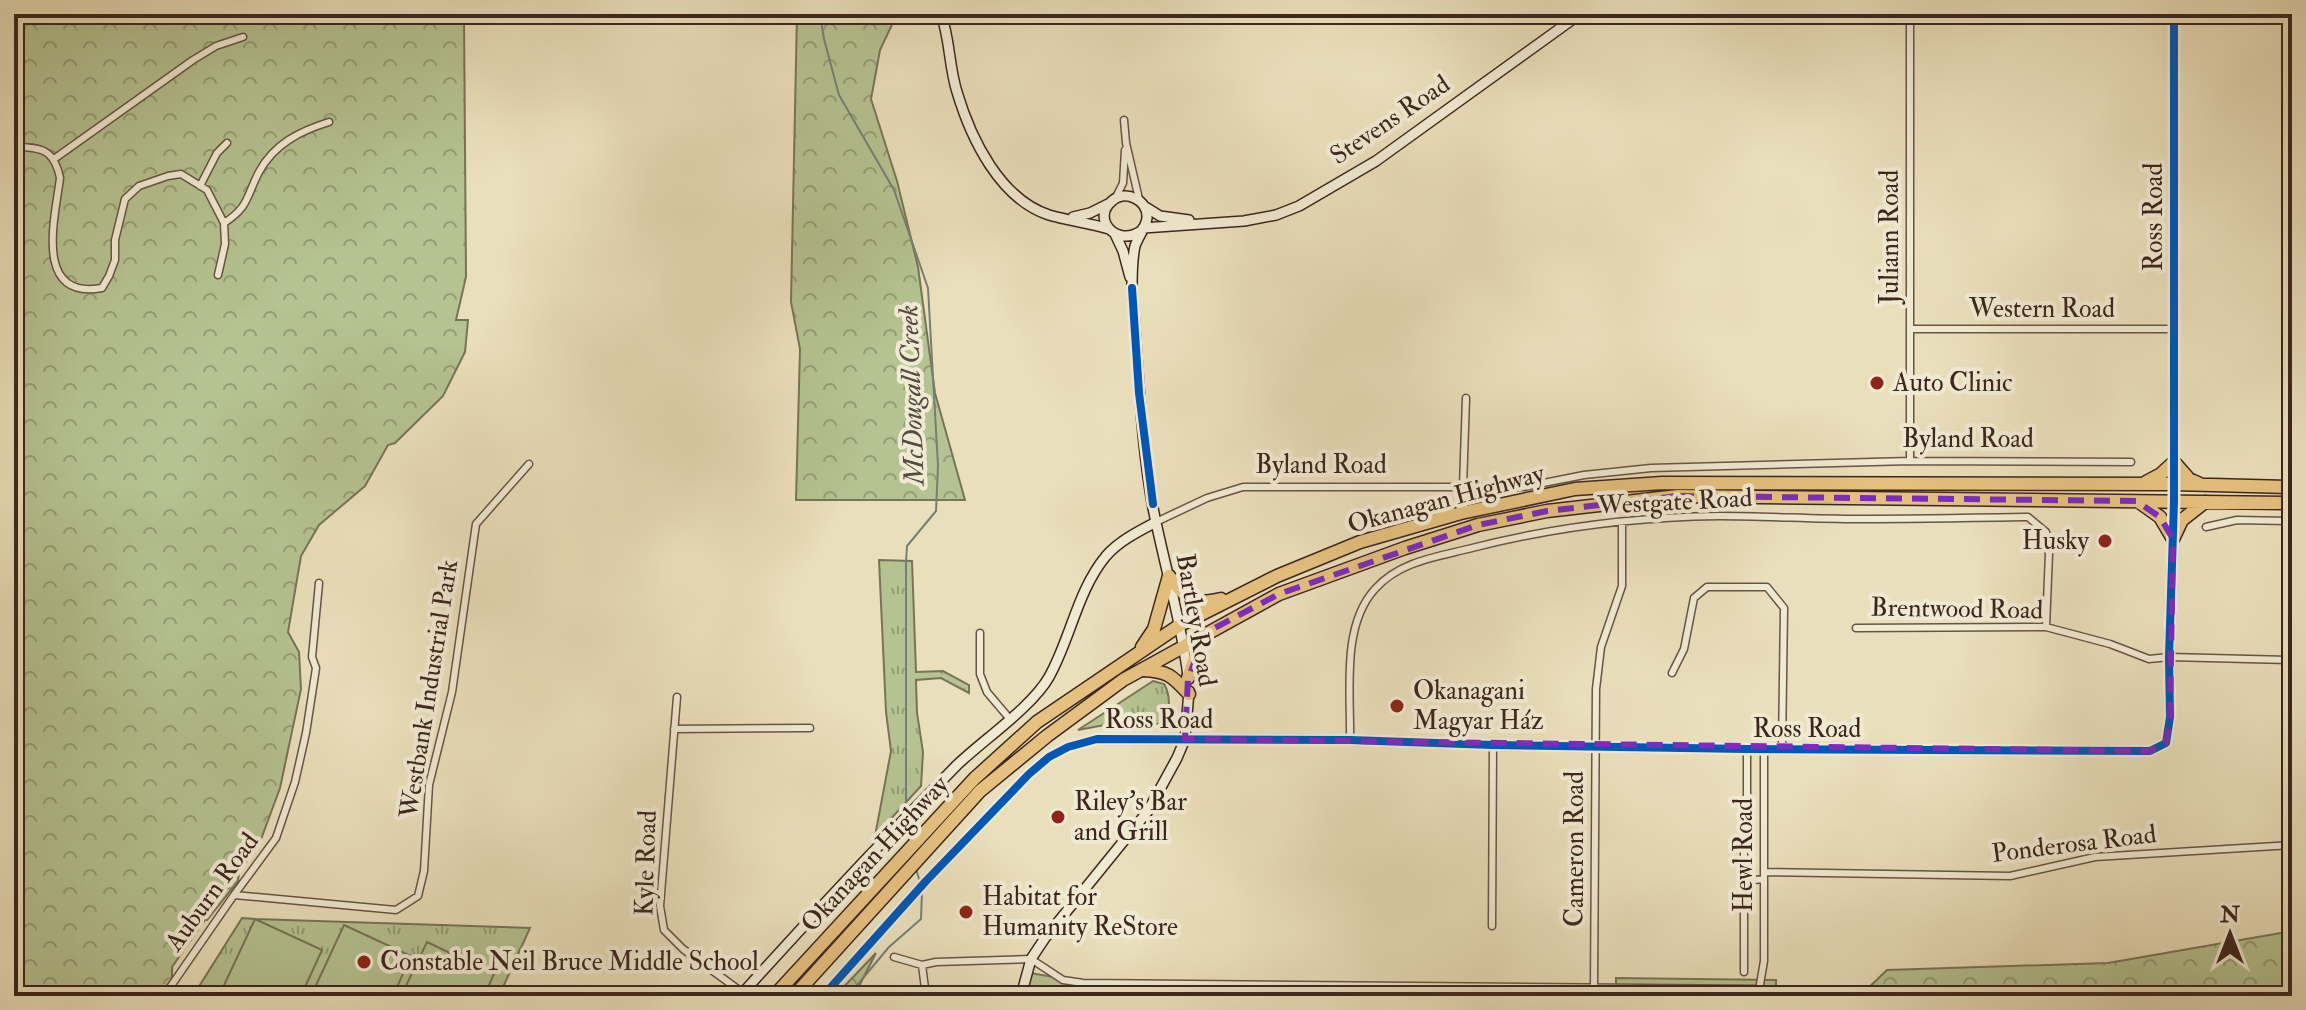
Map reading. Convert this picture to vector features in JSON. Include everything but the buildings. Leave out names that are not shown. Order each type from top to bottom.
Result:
[{"type":"highway","points":[[2139,484],[2161,474],[2174,462],[2189,479],[2203,485]]},
{"type":"highway","name":"Okanagan Highway","points":[[774,996],[974,779],[1037,722],[1180,625],[1277,576],[1360,542],[1461,513],[1575,489],[1662,483],[2292,487]]},
{"type":"highway","name":"Okanagan Highway","points":[[794,996],[980,791],[1123,680],[1279,594],[1405,548],[1478,525],[1547,511],[1678,496],[2292,503]]},
{"type":"highway","points":[[2136,501],[2160,517],[2173,539]]},
{"type":"highway","points":[[2173,539],[2182,520],[2205,502]]},
{"type":"highway","points":[[1169,576],[1194,602],[1203,603],[1243,593]]},
{"type":"highway","points":[[1138,653],[1154,629],[1169,576]]},
{"type":"highway","points":[[1188,678],[1207,632]]},
{"type":"highway","points":[[1140,670],[1161,670],[1172,676],[1189,694]]},
{"type":"street","points":[[941,14],[956,91],[993,171],[1016,197],[1048,215],[1128,237],[1142,230],[1147,218],[1135,191],[1124,120]]},
{"type":"street","name":"Stevens Road","points":[[1142,230],[1244,221],[1299,206],[1376,161],[1580,14]]},
{"type":"street","name":"Juliann Road","points":[[1910,14],[1910,461]]},
{"type":"street","name":"Ross Road","points":[[823,996],[926,881],[1029,774],[1058,752],[1097,739],[1350,740],[1747,749],[2150,751],[2166,743],[2170,717],[2174,501],[2174,14]]},
{"type":"street","points":[[54,159],[193,60],[216,46],[243,37]]},
{"type":"street","points":[[224,223],[246,204],[260,170],[273,153],[291,137],[329,122]]},
{"type":"street","points":[[200,186],[217,153],[227,143]]},
{"type":"street","points":[[1112,232],[1105,216],[1123,183],[1126,143]]},
{"type":"street","points":[[14,147],[42,149],[54,159],[60,178],[53,254],[57,270],[73,287],[86,290],[102,288],[115,260],[115,240],[125,199],[139,186],[181,174],[207,190],[224,223],[225,244],[218,275]]},
{"type":"street","points":[[1065,218],[1090,213],[1127,196],[1142,203]]},
{"type":"street","name":"Stevens Road","points":[[1142,203],[1160,216],[1209,222]]},
{"type":"street","name":"Bartley Road","points":[[1031,959],[1148,811],[1185,739],[1189,694],[1184,645],[1156,522],[1139,393],[1132,288],[1134,250],[1142,230]]},
{"type":"street","name":"Bartley Road","points":[[1112,232],[1123,251],[1132,288]]},
{"type":"street","name":"Western Road","points":[[1910,329],[2173,329]]},
{"type":"street","points":[[1463,487],[1466,398]]},
{"type":"street","name":"Byland Road","points":[[741,994],[905,819],[974,749],[1029,701],[1048,678],[1085,591],[1106,557],[1137,532],[1207,498],[1243,487],[1523,487],[1584,475],[1651,468],[1910,461],[2131,462]]},
{"type":"street","name":"Westbank Industrial Park","points":[[234,895],[396,910],[418,896],[424,871],[429,785],[452,692],[476,524],[529,464]]},
{"type":"street","name":"Westgate Road","points":[[1350,740],[1351,645],[1354,627],[1367,599],[1389,576],[1418,561],[1539,534],[1622,522],[1718,516],[1858,519],[2028,517],[2046,532],[2048,543],[2046,627]]},
{"type":"street","points":[[2206,527],[2237,520],[2292,521]]},
{"type":"street","name":"Cameron Road","points":[[1594,988],[1596,689],[1601,647],[1622,586],[1622,522]]},
{"type":"street","name":"Auburn Road","points":[[164,996],[276,838],[295,782],[306,733],[316,668],[312,657],[319,583]]},
{"type":"street","points":[[1672,673],[1684,649],[1694,598],[1707,587],[1767,587],[1784,608],[1782,748]]},
{"type":"street","name":"Brentwood Road","points":[[1856,628],[2046,627],[2110,644],[2149,659],[2289,660]]},
{"type":"street","points":[[980,633],[980,674],[987,692],[1009,718]]},
{"type":"street","points":[[2286,716],[2289,660]]},
{"type":"street","name":"Kyle Road","points":[[677,697],[660,906],[664,930],[683,949],[741,994]]},
{"type":"street","points":[[674,729],[810,728]]},
{"type":"street","points":[[1492,926],[1493,745]]},
{"type":"street","name":"Hewl Road","points":[[1747,749],[1747,804]]},
{"type":"street","name":"Hewl Road","points":[[1759,992],[1764,961],[1764,749]]},
{"type":"street","name":"Hewl Road","points":[[1744,821],[1744,972]]},
{"type":"street","name":"Ponderosa Road","points":[[1743,881],[1764,875],[2010,876],[2095,857],[2292,845]]},
{"type":"street","points":[[894,957],[922,965],[1031,959],[1063,980],[1083,983],[1688,988],[1759,992]]},
{"type":"street","points":[[1021,996],[1031,959]]},
{"type":"street","points":[[922,965],[926,996]]},
{"type":"highlighted area","points":[[1678,496],[2136,501],[2160,517],[2173,539],[2170,717],[2166,743],[2150,751],[1185,739],[1188,678],[1207,632],[1279,594],[1478,525],[1547,511]]},
{"type":"green space","points":[[14,14],[464,14],[466,277],[456,320],[468,320],[465,352],[443,396],[395,443],[388,445],[365,486],[319,525],[301,556],[288,632],[299,652],[301,689],[280,788],[260,842],[239,872],[238,881],[205,920],[172,967],[172,982],[163,996],[14,996]]},
{"type":"green space","points":[[797,14],[897,14],[880,50],[871,99],[897,181],[918,267],[935,393],[965,500],[796,500],[800,349],[791,302]]},
{"type":"green space","name":"McDougall Creek","points":[[879,560],[912,561],[916,672],[943,671],[969,685],[969,693],[941,678],[916,680],[923,752],[921,786],[875,836],[891,751],[886,712]]},
{"type":"green space","points":[[1153,681],[1164,684],[1168,694],[1168,710],[1160,724],[1110,724],[1078,730]]},
{"type":"green space","name":"Constable Neil Bruce Middle School","points":[[242,918],[530,928],[499,996],[193,996]]},
{"type":"green space","points":[[255,919],[322,950],[301,996],[219,996]]},
{"type":"green space","points":[[344,925],[411,956],[393,996],[311,996]]},
{"type":"green space","points":[[2292,931],[2292,996],[1863,996],[1887,970],[2108,963]]},
{"type":"green space","points":[[427,942],[494,974],[484,996],[401,996]]},
{"type":"green space","points":[[876,953],[854,996],[835,996]]},
{"type":"green space","points":[[1030,973],[1127,989],[1181,988],[1181,996],[1025,996]]},
{"type":"green space","points":[[1616,978],[1776,980],[1776,996],[1616,996]]},
{"type":"green space","points":[[1044,988],[1148,993],[1149,996],[1044,996]]},
{"type":"waterway","name":"McDougall Creek","points":[[820,14],[839,95],[894,190],[928,288],[938,466],[936,511],[907,546],[906,812]]},
{"type":"waterway","name":"McDougall Creek","points":[[906,822],[909,839]]},
{"type":"waterway","name":"McDougall Creek","points":[[916,869],[920,882]]},
{"type":"waterway","name":"McDougall Creek","points":[[848,996],[889,947],[921,919],[922,892]]},
{"type":"cycle path","points":[[823,996],[926,881],[1029,774],[1049,757],[1068,747],[1097,739],[1350,740],[1747,749],[2150,751],[2166,743],[2170,717],[2174,501],[2174,14]]},
{"type":"cycle path","points":[[1132,288],[1139,393],[1153,504]]},
{"type":"place","name":"Auto Clinic","points":[[1877,383]]},
{"type":"place","name":"Husky","points":[[2105,541]]},
{"type":"place","name":"Okanagani Magyar Ház","points":[[1397,706]]},
{"type":"place","name":"Riley’s Bar and Grill","points":[[1058,817]]},
{"type":"place","name":"Habitat for Humanity ReStore","points":[[966,912]]},
{"type":"place","name":"Constable Neil Bruce Middle School","points":[[364,962]]}]
